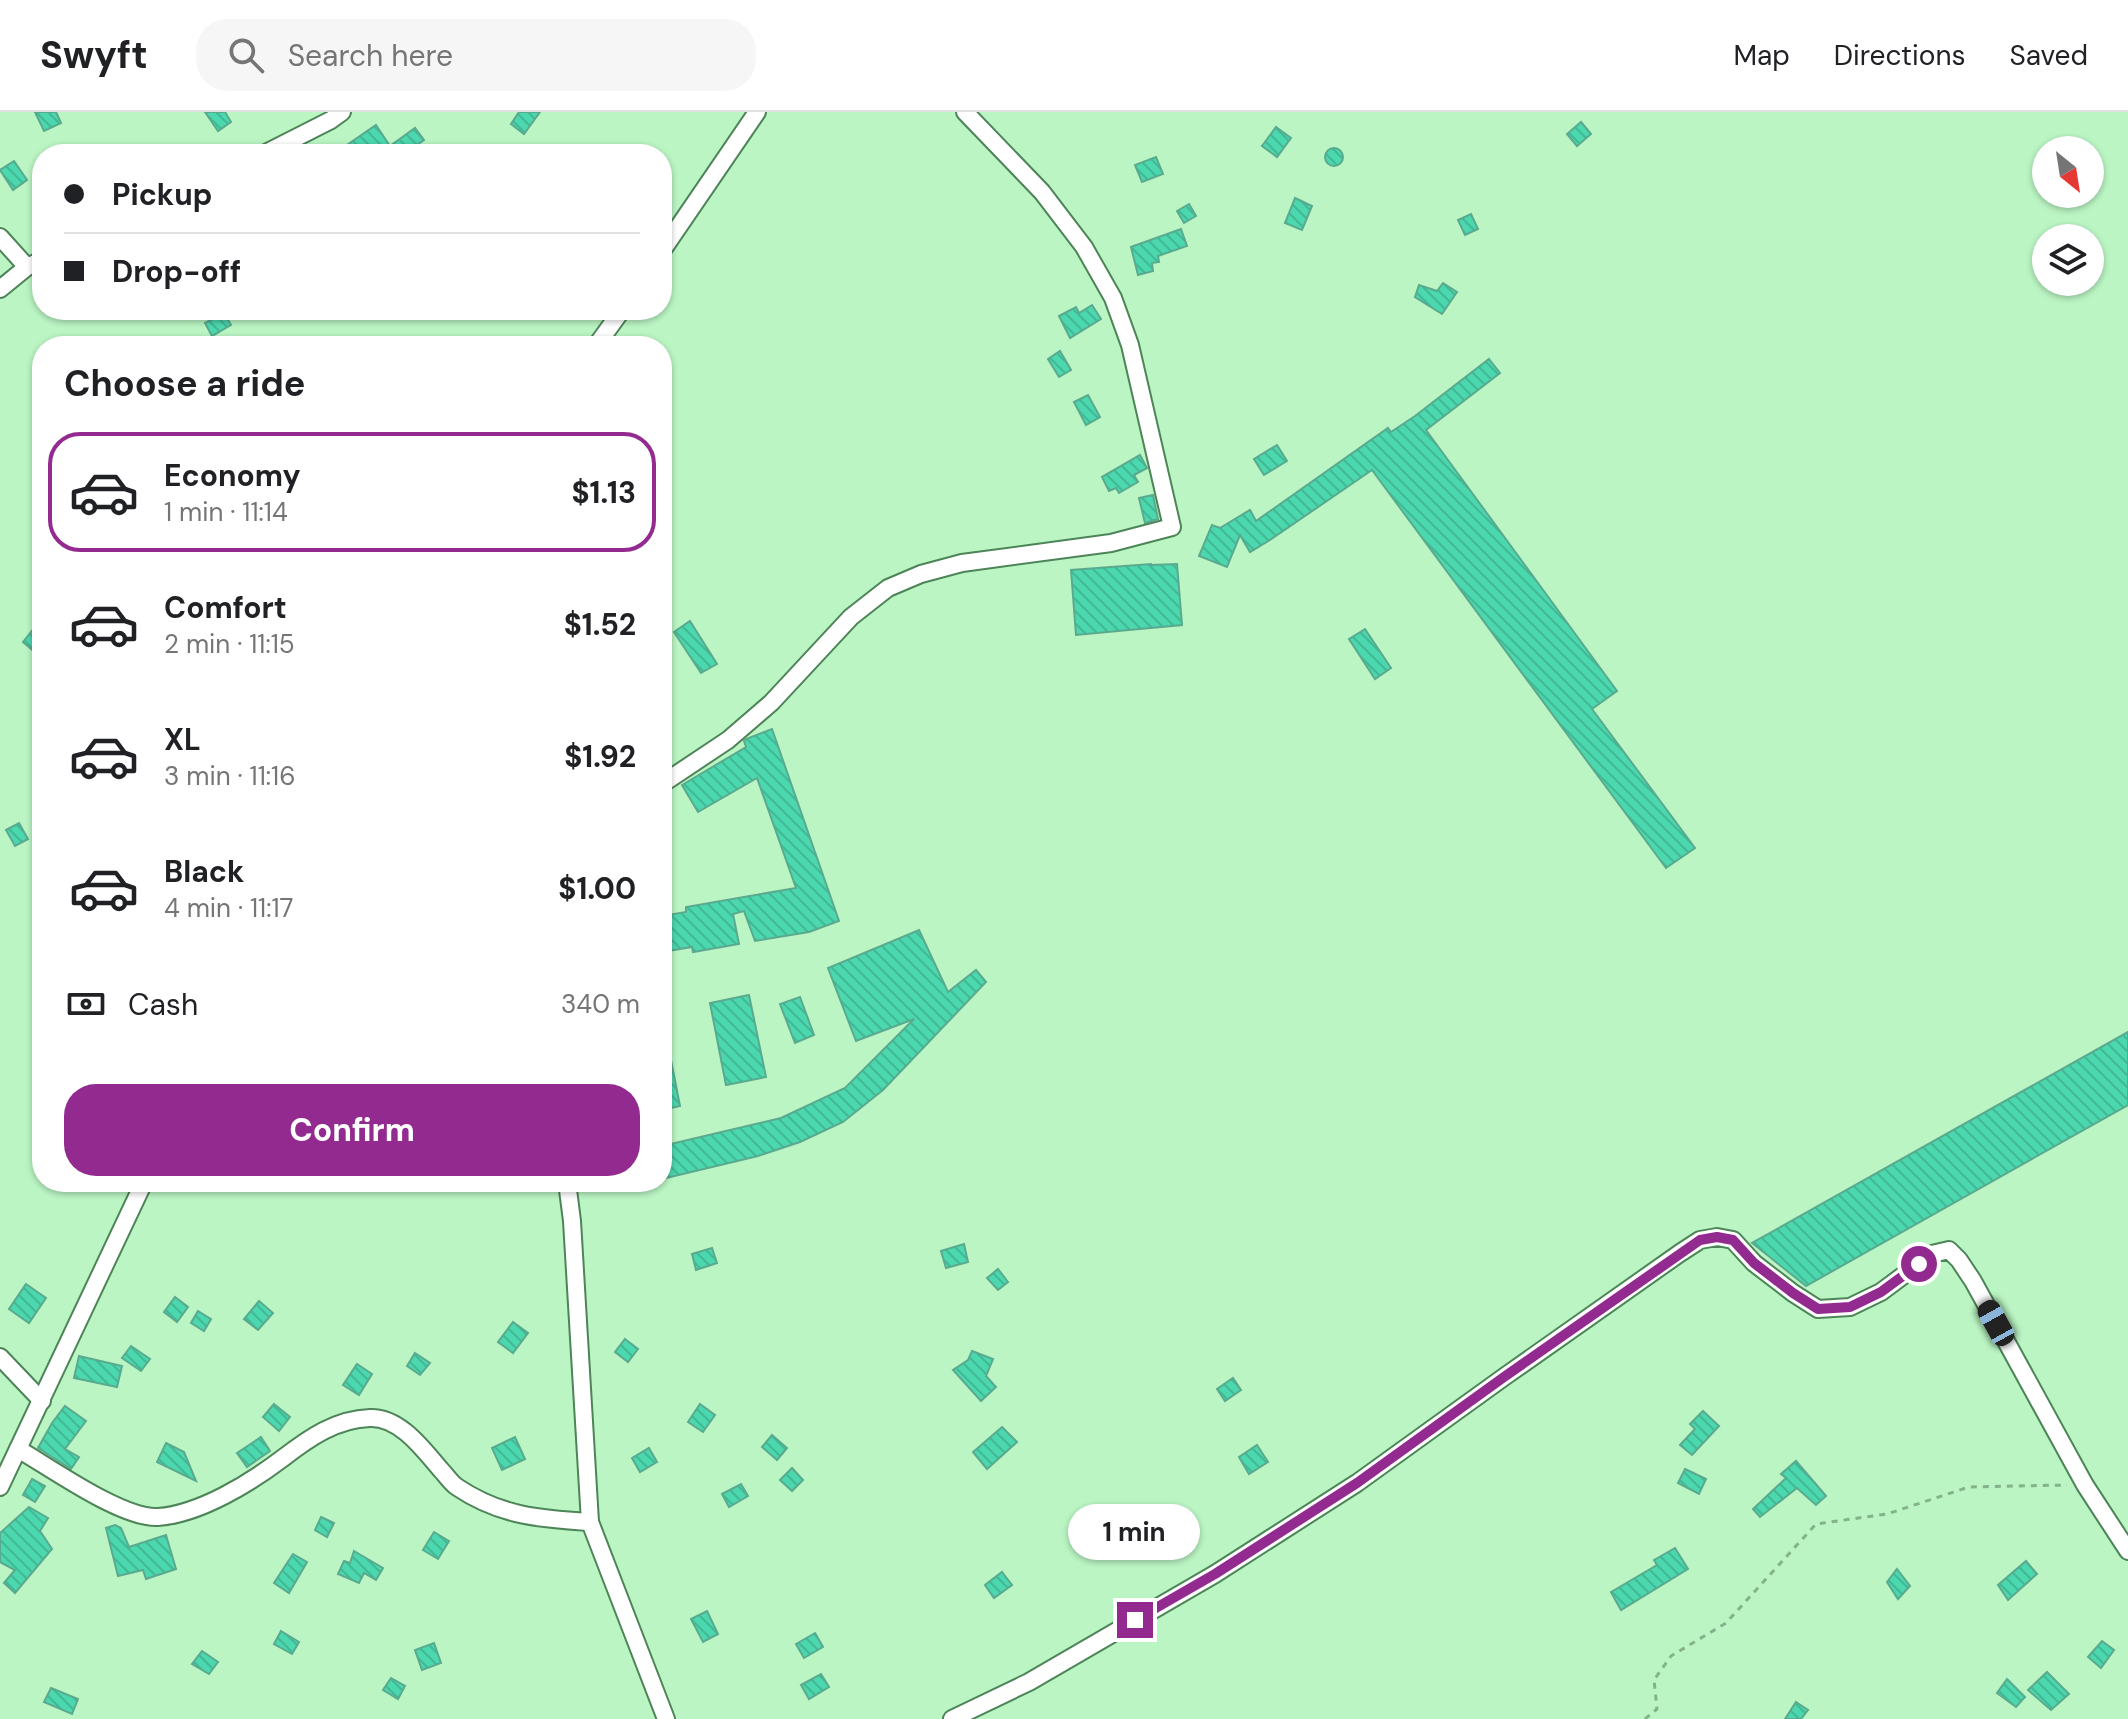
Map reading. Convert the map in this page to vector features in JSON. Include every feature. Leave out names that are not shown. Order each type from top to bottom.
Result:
[{"type":"street","points":[[284,144],[342,112]]},
{"type":"street","points":[[672,236],[757,112]]},
{"type":"street","points":[[672,777],[728,740],[771,703],[851,617],[888,588],[921,574],[962,563],[1111,543],[1172,527],[1130,345],[1113,298],[1084,247],[1042,192],[965,112]]},
{"type":"street","points":[[0,237],[32,261]]},
{"type":"street","points":[[0,289],[32,265]]},
{"type":"street","points":[[0,1487],[139,1192]]},
{"type":"street","points":[[568,1192],[590,1522],[666,1719]]},
{"type":"street","points":[[952,1719],[1029,1682],[1215,1574],[1357,1483],[1680,1253],[1708,1238],[1733,1240],[1754,1263],[1818,1309],[1850,1307],[1881,1292],[1932,1254],[1949,1250],[1973,1281],[2085,1485],[2128,1551]]},
{"type":"street","points":[[0,1357],[42,1401]]},
{"type":"street","points":[[18,1449],[125,1511],[157,1517],[191,1509],[223,1496],[264,1472],[307,1440],[338,1424],[372,1418],[396,1425],[424,1450],[455,1486],[500,1509],[539,1519],[590,1522]]},
{"type":"path","points":[[1645,1719],[1657,1709],[1654,1680],[1671,1656],[1726,1623],[1816,1524],[1887,1514],[1969,1487],[2085,1485]]},
{"type":"building","points":[[35,112],[56,112],[61,123],[44,131]]},
{"type":"building","points":[[205,112],[225,112],[231,122],[218,131]]},
{"type":"building","points":[[519,112],[540,112],[524,134],[511,124]]},
{"type":"building","points":[[1581,122],[1591,134],[1577,146],[1567,134]]},
{"type":"building","points":[[376,125],[389,144],[348,144]]},
{"type":"building","points":[[1276,127],[1291,138],[1277,157],[1262,146]]},
{"type":"building","points":[[415,128],[424,140],[418,144],[393,144]]},
{"type":"building","points":[[1330,148],[1338,148],[1343,157],[1341,164],[1330,166],[1325,161],[1325,153]]},
{"type":"building","points":[[1156,157],[1163,174],[1142,182],[1135,165]]},
{"type":"building","points":[[14,161],[27,180],[13,190],[0,170]]},
{"type":"building","points":[[1295,198],[1312,206],[1302,230],[1285,223]]},
{"type":"building","points":[[1189,204],[1196,216],[1184,223],[1177,211]]},
{"type":"building","points":[[1471,214],[1478,229],[1465,235],[1458,220]]},
{"type":"building","points":[[1181,229],[1187,246],[1158,256],[1159,262],[1152,263],[1153,271],[1138,275],[1131,247]]},
{"type":"building","points":[[1443,283],[1457,292],[1442,314],[1415,297],[1419,285],[1437,291]]},
{"type":"building","points":[[1092,305],[1101,319],[1070,338],[1059,316],[1076,307],[1079,313]]},
{"type":"building","points":[[228,320],[231,325],[212,336],[205,323]]},
{"type":"building","points":[[1060,351],[1071,370],[1059,377],[1048,359]]},
{"type":"building","points":[[1489,359],[1500,373],[1426,430],[1617,691],[1592,709],[1695,848],[1666,868],[1372,470],[1250,552],[1240,535],[1227,567],[1199,556],[1212,525],[1220,528],[1250,510],[1256,521],[1388,428],[1391,432],[1415,416]]},
{"type":"building","points":[[1088,395],[1100,417],[1086,425],[1074,402]]},
{"type":"building","points":[[1277,445],[1287,461],[1264,475],[1254,459]]},
{"type":"building","points":[[1140,455],[1147,468],[1134,475],[1138,482],[1119,493],[1116,488],[1109,491],[1102,477]]},
{"type":"building","points":[[1153,495],[1158,519],[1145,523],[1139,498]]},
{"type":"building","points":[[1177,564],[1182,625],[1076,635],[1071,570]]},
{"type":"building","points":[[690,621],[717,664],[701,673],[674,632]]},
{"type":"building","points":[[1365,629],[1391,668],[1375,679],[1349,639]]},
{"type":"building","points":[[32,631],[32,650],[23,642]]},
{"type":"building","points":[[772,729],[839,921],[809,932],[755,941],[744,911],[733,914],[739,944],[693,952],[692,947],[672,950],[672,914],[686,912],[686,907],[796,888],[757,778],[698,812],[682,785],[746,747],[746,739]]},
{"type":"building","points":[[19,823],[28,839],[15,846],[6,830]]},
{"type":"building","points":[[919,930],[948,992],[976,970],[986,982],[883,1090],[843,1122],[800,1142],[758,1156],[672,1177],[672,1144],[781,1118],[845,1088],[914,1019],[856,1041],[828,968]]},
{"type":"building","points":[[749,995],[766,1077],[726,1085],[710,1003]]},
{"type":"building","points":[[800,997],[814,1035],[795,1043],[780,1004]]},
{"type":"building","points":[[2128,1032],[2128,1105],[1806,1286],[1752,1243]]},
{"type":"building","points":[[672,1065],[680,1106],[672,1108]]},
{"type":"building","points":[[964,1244],[968,1262],[946,1268],[941,1251]]},
{"type":"building","points":[[712,1248],[717,1263],[696,1270],[692,1254]]},
{"type":"building","points":[[998,1269],[1008,1282],[998,1290],[987,1278]]},
{"type":"building","points":[[26,1284],[46,1298],[29,1323],[9,1309]]},
{"type":"building","points":[[175,1297],[188,1307],[177,1322],[164,1312]]},
{"type":"building","points":[[259,1301],[273,1313],[258,1330],[244,1319]]},
{"type":"building","points":[[198,1311],[211,1319],[204,1331],[191,1323]]},
{"type":"building","points":[[513,1322],[528,1333],[513,1353],[498,1342]]},
{"type":"building","points":[[625,1339],[638,1349],[628,1362],[615,1352]]},
{"type":"building","points":[[131,1346],[150,1359],[141,1371],[122,1358]]},
{"type":"building","points":[[972,1351],[993,1359],[986,1376],[996,1387],[981,1401],[953,1370],[968,1360]]},
{"type":"building","points":[[415,1353],[430,1363],[420,1375],[407,1366]]},
{"type":"building","points":[[79,1356],[122,1366],[117,1387],[74,1378]]},
{"type":"building","points":[[357,1364],[372,1374],[359,1395],[343,1385]]},
{"type":"building","points":[[1233,1378],[1241,1390],[1225,1401],[1217,1389]]},
{"type":"building","points":[[274,1404],[290,1417],[279,1431],[263,1417]]},
{"type":"building","points":[[700,1404],[715,1415],[703,1432],[688,1422]]},
{"type":"building","points":[[65,1406],[86,1421],[65,1449],[79,1457],[71,1469],[38,1448]]},
{"type":"building","points":[[1703,1411],[1719,1426],[1692,1455],[1680,1445],[1695,1429],[1690,1424]]},
{"type":"building","points":[[1002,1427],[1017,1442],[987,1469],[973,1452]]},
{"type":"building","points":[[772,1435],[787,1448],[777,1460],[762,1447]]},
{"type":"building","points":[[261,1437],[270,1451],[247,1467],[237,1453]]},
{"type":"building","points":[[515,1437],[525,1459],[502,1470],[492,1448]]},
{"type":"building","points":[[166,1443],[184,1452],[196,1481],[157,1462]]},
{"type":"building","points":[[1257,1445],[1268,1462],[1249,1474],[1239,1457]]},
{"type":"building","points":[[649,1448],[657,1462],[640,1472],[632,1458]]},
{"type":"building","points":[[1796,1461],[1826,1496],[1816,1505],[1797,1488],[1760,1517],[1753,1509],[1786,1478],[1781,1474]]},
{"type":"building","points":[[792,1468],[803,1480],[792,1491],[780,1480]]},
{"type":"building","points":[[1685,1469],[1706,1479],[1699,1494],[1678,1483]]},
{"type":"building","points":[[32,1479],[45,1486],[35,1502],[23,1495]]},
{"type":"building","points":[[741,1484],[748,1496],[729,1507],[722,1494]]},
{"type":"building","points":[[29,1507],[48,1518],[40,1531],[52,1549],[15,1593],[4,1583],[15,1570],[0,1562],[0,1533]]},
{"type":"building","points":[[321,1517],[334,1523],[327,1537],[315,1530]]},
{"type":"building","points":[[115,1525],[121,1528],[129,1547],[166,1535],[176,1569],[146,1579],[143,1570],[118,1576],[106,1528]]},
{"type":"building","points":[[434,1532],[449,1541],[438,1559],[423,1550]]},
{"type":"building","points":[[1675,1548],[1688,1569],[1621,1610],[1611,1592],[1657,1565],[1654,1560]]},
{"type":"building","points":[[354,1551],[383,1568],[376,1580],[364,1573],[359,1583],[338,1574],[344,1561],[350,1563]]},
{"type":"building","points":[[293,1554],[307,1562],[289,1593],[274,1583]]},
{"type":"building","points":[[2026,1561],[2037,1574],[2008,1600],[1998,1585]]},
{"type":"building","points":[[1897,1569],[1910,1586],[1898,1599],[1887,1582]]},
{"type":"building","points":[[1002,1572],[1012,1585],[994,1598],[985,1585]]},
{"type":"building","points":[[707,1611],[718,1634],[703,1642],[691,1619]]},
{"type":"building","points":[[281,1631],[299,1642],[292,1654],[274,1644]]},
{"type":"building","points":[[815,1633],[823,1647],[804,1658],[796,1644]]},
{"type":"building","points":[[2102,1641],[2114,1650],[2101,1668],[2088,1657]]},
{"type":"building","points":[[434,1643],[441,1663],[422,1670],[415,1650]]},
{"type":"building","points":[[202,1651],[218,1662],[209,1674],[192,1664]]},
{"type":"building","points":[[2047,1672],[2069,1694],[2051,1710],[2028,1690]]},
{"type":"building","points":[[821,1674],[829,1687],[809,1699],[801,1685]]},
{"type":"building","points":[[391,1678],[405,1686],[398,1699],[383,1690]]},
{"type":"building","points":[[2007,1679],[2025,1697],[2016,1707],[1997,1693]]},
{"type":"building","points":[[51,1688],[78,1699],[72,1714],[44,1702]]},
{"type":"building","points":[[1796,1702],[1808,1710],[1801,1719],[1785,1719]]},
{"type":"route","points":[[1135,1620],[1215,1574],[1357,1483],[1700,1240],[1717,1237],[1733,1240],[1754,1263],[1818,1309],[1850,1307],[1881,1292],[1919,1264]]}]
